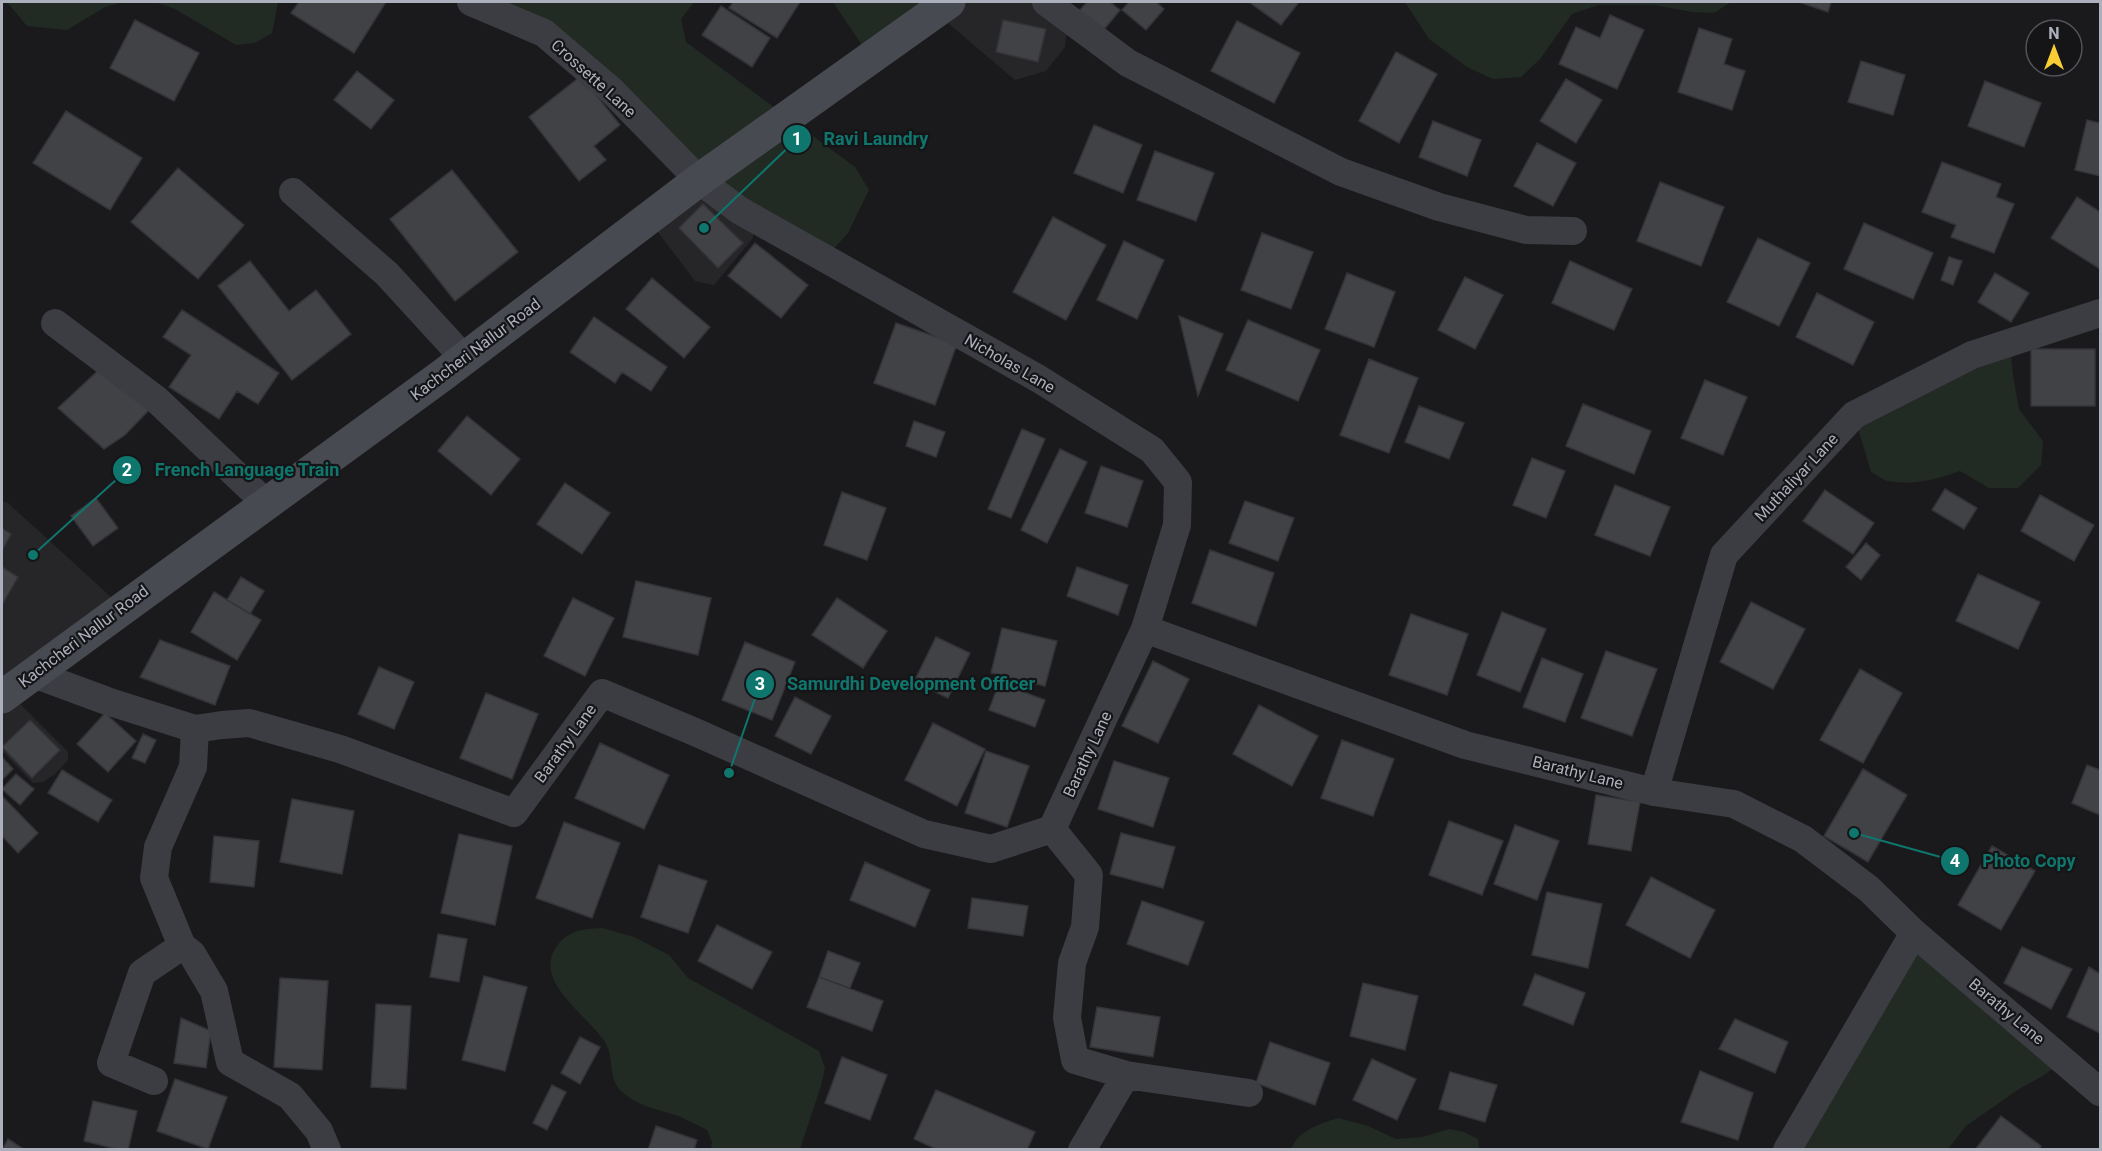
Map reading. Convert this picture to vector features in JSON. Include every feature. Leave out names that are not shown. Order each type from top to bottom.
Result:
[{"type":"street","name":"Crossette Lane","points":[[471,2],[544,33],[612,91],[699,180]]},
{"type":"street","name":"Kachcheri Nallur Road","points":[[11,688],[464,358],[699,180],[950,2]]},
{"type":"street","points":[[1046,2],[1128,63],[1341,172],[1439,207],[1526,230],[1573,231]]},
{"type":"street","name":"Nicholas Lane","points":[[699,180],[739,210],[1039,379],[1152,450],[1178,482],[1177,525],[1144,629]]},
{"type":"street","points":[[293,192],[387,274],[464,358]]},
{"type":"street","name":"Muthaliyar Lane","points":[[1654,792],[1724,555],[1854,415],[1972,355],[2100,313]]},
{"type":"street","points":[[55,323],[158,400],[266,503]]},
{"type":"street","name":"Barathy Lane","points":[[11,688],[107,701],[195,729],[222,724],[249,723],[340,749],[514,813],[602,693],[924,834],[991,849],[1052,830],[1144,629],[1465,745],[1654,792],[1734,804],[1803,839],[1869,889],[1914,933],[2100,1092]]},
{"type":"street","points":[[195,729],[193,767],[158,847],[154,878],[182,946],[192,954],[214,991],[230,1062],[290,1096],[319,1131],[327,1149]]},
{"type":"street","points":[[1052,830],[1089,875],[1085,927],[1072,963],[1067,1018],[1075,1060],[1126,1075],[1249,1093]]},
{"type":"street","points":[[1787,1149],[1914,933]]},
{"type":"street","points":[[154,1081],[111,1063],[142,973],[182,946]]},
{"type":"street","points":[[1082,1149],[1126,1075]]},
{"type":"shaded area","points":[[7,2],[123,2],[105,7],[67,30],[27,26]]},
{"type":"shaded area","points":[[155,2],[278,2],[272,33],[255,43],[236,45],[175,9]]},
{"type":"shaded area","points":[[471,2],[694,2],[681,19],[686,42],[855,167],[869,190],[848,233],[825,258],[739,210],[612,91]]},
{"type":"shaded area","points":[[833,2],[949,2],[862,45]]},
{"type":"shaded area","points":[[949,2],[1046,2],[1068,18],[1065,47],[1046,71],[1015,80],[935,12]]},
{"type":"shaded area","points":[[1405,2],[1731,2],[1714,13],[1692,12],[1654,5],[1598,5],[1572,14],[1540,59],[1521,77],[1493,79],[1467,67],[1429,39]]},
{"type":"shaded area","points":[[699,180],[753,217],[753,238],[714,285],[695,281],[648,219]]},
{"type":"shaded area","points":[[2010,343],[2019,409],[2043,441],[2041,465],[2018,488],[1989,488],[1960,471],[1934,479],[1907,483],[1886,480],[1871,472],[1854,415]]},
{"type":"shaded area","points":[[2,501],[8,503],[122,607],[8,692],[68,752],[68,760],[55,774],[43,782],[33,783],[2,751]]},
{"type":"shaded area","points":[[602,928],[634,937],[669,955],[688,978],[819,1051],[825,1068],[800,1149],[711,1149],[712,1142],[707,1130],[678,1116],[640,1103],[620,1090],[614,1079],[605,1042],[557,986],[550,961],[555,949],[570,934]]},
{"type":"shaded area","points":[[1914,933],[2065,1060],[1966,1126],[1948,1149],[1787,1150]]},
{"type":"shaded area","points":[[1338,1118],[1368,1126],[1396,1139],[1423,1137],[1449,1129],[1464,1132],[1478,1139],[1479,1149],[1291,1149],[1304,1132]]},
{"type":"building","points":[[299,2],[386,2],[354,53],[291,13]]},
{"type":"building","points":[[733,2],[800,2],[777,38],[729,8]]},
{"type":"building","points":[[1087,2],[1110,2],[1120,10],[1102,32],[1078,12]]},
{"type":"building","points":[[1129,2],[1156,2],[1164,9],[1146,30],[1122,10]]},
{"type":"building","points":[[1249,2],[1299,2],[1281,25]]},
{"type":"building","points":[[1799,2],[1831,2],[1828,12]]},
{"type":"building","points":[[721,6],[770,38],[752,67],[702,35]]},
{"type":"building","points":[[1610,15],[1644,30],[1617,89],[1559,64],[1576,27],[1600,38]]},
{"type":"building","points":[[135,20],[199,53],[174,101],[110,68]]},
{"type":"building","points":[[1003,20],[1046,29],[1038,62],[996,52]]},
{"type":"building","points":[[1237,21],[1300,53],[1274,103],[1211,71]]},
{"type":"building","points":[[1699,28],[1732,39],[1724,64],[1745,71],[1732,110],[1678,92]]},
{"type":"building","points":[[1396,52],[1437,74],[1399,143],[1359,121]]},
{"type":"building","points":[[1861,61],[1905,75],[1893,115],[1848,102]]},
{"type":"building","points":[[357,71],[394,100],[371,129],[334,100]]},
{"type":"building","points":[[581,76],[620,125],[594,146],[606,160],[579,181],[529,117]]},
{"type":"building","points":[[1566,79],[1602,100],[1576,143],[1540,121]]},
{"type":"building","points":[[1985,81],[2041,103],[2024,147],[1968,126]]},
{"type":"building","points":[[66,111],[142,158],[110,210],[33,163]]},
{"type":"building","points":[[2087,120],[2100,123],[2100,176],[2075,170]]},
{"type":"building","points":[[1433,121],[1481,140],[1467,176],[1419,157]]},
{"type":"building","points":[[1094,125],[1142,145],[1123,193],[1074,173]]},
{"type":"building","points":[[1537,143],[1576,163],[1553,206],[1514,186]]},
{"type":"building","points":[[1155,151],[1214,173],[1196,221],[1137,200]]},
{"type":"building","points":[[1942,162],[2001,184],[1996,197],[2014,204],[1994,253],[1951,237],[1956,225],[1922,212]]},
{"type":"building","points":[[178,168],[244,225],[198,279],[131,222]]},
{"type":"building","points":[[452,170],[518,252],[455,301],[390,219]]},
{"type":"building","points":[[1660,182],[1724,207],[1701,266],[1637,241]]},
{"type":"building","points":[[2077,197],[2100,212],[2100,269],[2051,238]]},
{"type":"building","points":[[703,204],[743,243],[718,268],[679,228]]},
{"type":"building","points":[[1053,217],[1106,245],[1066,320],[1013,292]]},
{"type":"building","points":[[1864,223],[1933,253],[1913,299],[1844,269]]},
{"type":"building","points":[[1262,233],[1313,252],[1291,309],[1241,290]]},
{"type":"building","points":[[1758,238],[1810,263],[1779,326],[1727,302]]},
{"type":"building","points":[[1124,241],[1164,260],[1137,319],[1097,300]]},
{"type":"building","points":[[755,243],[808,285],[781,318],[728,276]]},
{"type":"building","points":[[1949,257],[1962,261],[1953,285],[1941,280]]},
{"type":"building","points":[[250,261],[289,311],[316,290],[351,334],[292,380],[218,286]]},
{"type":"building","points":[[1570,261],[1632,289],[1614,330],[1552,303]]},
{"type":"building","points":[[1347,273],[1395,292],[1374,347],[1325,329]]},
{"type":"building","points":[[1995,273],[2029,293],[2011,322],[1978,302]]},
{"type":"building","points":[[1465,277],[1503,295],[1475,349],[1438,330]]},
{"type":"building","points":[[652,278],[710,327],[684,358],[626,309]]},
{"type":"building","points":[[1817,293],[1874,322],[1853,365],[1796,337]]},
{"type":"building","points":[[182,310],[279,373],[258,404],[237,391],[219,419],[169,387],[191,355],[163,337]]},
{"type":"building","points":[[1179,316],[1223,334],[1198,396]]},
{"type":"building","points":[[594,317],[667,367],[651,391],[622,372],[615,383],[570,352]]},
{"type":"building","points":[[1248,320],[1320,350],[1298,401],[1226,370]]},
{"type":"building","points":[[896,323],[957,344],[935,405],[874,383]]},
{"type":"building","points":[[2031,349],[2095,349],[2095,406],[2031,406]]},
{"type":"building","points":[[1369,359],[1418,378],[1389,453],[1340,435]]},
{"type":"building","points":[[104,365],[150,409],[125,435],[104,449],[58,408]]},
{"type":"building","points":[[1705,380],[1747,397],[1723,455],[1681,438]]},
{"type":"building","points":[[1583,404],[1651,431],[1634,474],[1566,446]]},
{"type":"building","points":[[1419,406],[1464,423],[1449,459],[1405,442]]},
{"type":"building","points":[[467,416],[520,459],[491,495],[438,451]]},
{"type":"building","points":[[914,421],[945,432],[936,457],[906,446]]},
{"type":"building","points":[[1022,429],[1045,439],[1011,518],[988,509]]},
{"type":"building","points":[[1060,449],[1087,462],[1047,543],[1021,530]]},
{"type":"building","points":[[1532,458],[1565,471],[1546,518],[1513,505]]},
{"type":"building","points":[[1101,466],[1143,481],[1127,527],[1085,513]]},
{"type":"building","points":[[565,483],[610,513],[582,554],[537,524]]},
{"type":"building","points":[[1615,485],[1670,507],[1650,556],[1595,535]]},
{"type":"building","points":[[1945,489],[1977,508],[1964,529],[1932,510]]},
{"type":"building","points":[[1825,490],[1874,523],[1853,554],[1803,521]]},
{"type":"building","points":[[842,492],[886,508],[867,560],[824,545]]},
{"type":"building","points":[[2040,495],[2094,525],[2074,561],[2021,531]]},
{"type":"building","points":[[96,498],[118,528],[93,546],[71,516]]},
{"type":"building","points":[[1245,501],[1294,518],[1278,561],[1229,543]]},
{"type":"building","points":[[2,528],[11,534],[2,551]]},
{"type":"building","points":[[1866,543],[1880,555],[1861,580],[1846,567]]},
{"type":"building","points":[[1210,550],[1274,573],[1256,626],[1192,603]]},
{"type":"building","points":[[2,567],[18,577],[2,605]]},
{"type":"building","points":[[1077,567],[1128,585],[1118,615],[1067,596]]},
{"type":"building","points":[[1978,574],[2040,602],[2018,649],[1956,621]]},
{"type":"building","points":[[241,577],[264,591],[250,614],[227,600]]},
{"type":"building","points":[[636,581],[711,598],[698,655],[623,637]]},
{"type":"building","points":[[214,592],[261,620],[237,660],[191,632]]},
{"type":"building","points":[[573,598],[614,618],[585,676],[544,656]]},
{"type":"building","points":[[837,598],[887,631],[863,668],[812,635]]},
{"type":"building","points":[[1751,602],[1805,629],[1773,689],[1720,662]]},
{"type":"building","points":[[1502,612],[1546,629],[1520,692],[1477,675]]},
{"type":"building","points":[[1411,614],[1468,634],[1447,695],[1389,675]]},
{"type":"building","points":[[1002,628],[1057,641],[1045,686],[991,673]]},
{"type":"building","points":[[936,637],[970,653],[948,698],[914,682]]},
{"type":"building","points":[[160,640],[230,666],[215,705],[140,677]]},
{"type":"building","points":[[745,642],[795,662],[772,720],[722,700]]},
{"type":"building","points":[[1606,651],[1657,669],[1632,736],[1581,718]]},
{"type":"building","points":[[1542,658],[1583,674],[1565,722],[1523,707]]},
{"type":"building","points":[[1153,661],[1189,679],[1158,743],[1122,726]]},
{"type":"building","points":[[379,667],[414,682],[394,729],[358,714]]},
{"type":"building","points":[[1860,669],[1902,693],[1863,763],[1820,740]]},
{"type":"building","points":[[999,683],[1045,700],[1035,727],[989,710]]},
{"type":"building","points":[[486,693],[538,714],[512,779],[460,758]]},
{"type":"building","points":[[795,697],[831,716],[811,754],[775,736]]},
{"type":"building","points":[[1259,705],[1318,736],[1292,786],[1233,754]]},
{"type":"building","points":[[105,713],[136,741],[108,772],[77,744]]},
{"type":"building","points":[[30,720],[60,750],[32,778],[2,747]]},
{"type":"building","points":[[933,723],[985,749],[957,806],[905,780]]},
{"type":"building","points":[[143,734],[156,740],[145,763],[132,758]]},
{"type":"building","points":[[1342,740],[1394,759],[1373,816],[1321,798]]},
{"type":"building","points":[[600,743],[669,775],[644,829],[575,798]]},
{"type":"building","points":[[986,751],[1029,766],[1007,827],[965,813]]},
{"type":"building","points":[[2,757],[13,769],[2,780]]},
{"type":"building","points":[[1114,761],[1169,778],[1153,827],[1098,809]]},
{"type":"building","points":[[2087,765],[2100,770],[2100,815],[2072,803]]},
{"type":"building","points":[[1863,769],[1907,795],[1868,862],[1824,836]]},
{"type":"building","points":[[62,770],[112,800],[98,822],[48,793]]},
{"type":"building","points":[[16,774],[34,789],[20,805],[2,789]]},
{"type":"building","points":[[1596,795],[1640,802],[1631,851],[1588,844]]},
{"type":"building","points":[[2,796],[38,833],[18,853],[2,836]]},
{"type":"building","points":[[292,799],[354,811],[342,874],[280,862]]},
{"type":"building","points":[[1449,821],[1503,841],[1482,895],[1429,875]]},
{"type":"building","points":[[564,822],[620,843],[592,918],[536,898]]},
{"type":"building","points":[[1515,825],[1559,841],[1537,900],[1494,884]]},
{"type":"building","points":[[1121,833],[1175,847],[1163,888],[1110,874]]},
{"type":"building","points":[[459,834],[512,846],[495,925],[441,913]]},
{"type":"building","points":[[214,836],[259,841],[254,887],[210,882]]},
{"type":"building","points":[[1992,846],[2035,871],[2001,930],[1958,905]]},
{"type":"building","points":[[865,862],[930,890],[915,927],[850,900]]},
{"type":"building","points":[[659,865],[707,881],[688,933],[641,917]]},
{"type":"building","points":[[1651,877],[1715,910],[1690,958],[1626,925]]},
{"type":"building","points":[[1547,892],[1602,904],[1588,968],[1532,955]]},
{"type":"building","points":[[972,898],[1028,906],[1023,936],[968,928]]},
{"type":"building","points":[[1142,901],[1204,922],[1188,965],[1127,944]]},
{"type":"building","points":[[717,925],[772,952],[752,989],[698,961]]},
{"type":"building","points":[[438,934],[467,939],[459,982],[430,977]]},
{"type":"building","points":[[2022,947],[2072,969],[2051,1009],[2004,983]]},
{"type":"building","points":[[828,951],[860,963],[850,988],[819,977]]},
{"type":"building","points":[[2089,967],[2100,974],[2100,1033],[2067,1017]]},
{"type":"building","points":[[1535,974],[1585,993],[1573,1025],[1523,1005]]},
{"type":"building","points":[[484,976],[527,987],[505,1071],[462,1060]]},
{"type":"building","points":[[819,977],[883,1001],[872,1031],[807,1007]]},
{"type":"building","points":[[280,978],[328,981],[322,1070],[274,1067]]},
{"type":"building","points":[[1363,983],[1418,996],[1405,1050],[1350,1036]]},
{"type":"building","points":[[376,1004],[411,1006],[406,1089],[371,1087]]},
{"type":"building","points":[[1097,1007],[1160,1017],[1153,1057],[1090,1047]]},
{"type":"building","points":[[181,1018],[211,1031],[206,1068],[174,1063]]},
{"type":"building","points":[[1735,1019],[1788,1042],[1775,1073],[1719,1049]]},
{"type":"building","points":[[580,1037],[600,1047],[580,1084],[561,1073]]},
{"type":"building","points":[[1270,1042],[1330,1063],[1315,1105],[1256,1083]]},
{"type":"building","points":[[842,1057],[887,1075],[870,1120],[825,1103]]},
{"type":"building","points":[[1372,1059],[1416,1079],[1397,1120],[1353,1100]]},
{"type":"building","points":[[1700,1071],[1753,1093],[1738,1140],[1681,1122]]},
{"type":"building","points":[[1450,1072],[1497,1085],[1485,1122],[1439,1109]]},
{"type":"building","points":[[175,1079],[227,1097],[208,1149],[157,1131]]},
{"type":"building","points":[[552,1085],[566,1092],[547,1130],[533,1123]]},
{"type":"building","points":[[936,1090],[1035,1132],[1027,1150],[938,1150],[914,1139]]},
{"type":"building","points":[[93,1101],[137,1111],[128,1150],[84,1141]]},
{"type":"building","points":[[2001,1116],[2041,1146],[2039,1150],[1975,1150]]},
{"type":"building","points":[[656,1126],[697,1140],[694,1150],[648,1150]]},
{"type":"building","points":[[8,1139],[25,1150],[2,1150]]},
{"type":"place","name":"Ravi Laundry","points":[[704,228]]},
{"type":"place","name":"French Language Train","points":[[33,555]]},
{"type":"place","name":"Samurdhi Development Officer","points":[[729,773]]},
{"type":"place","name":"Photo Copy","points":[[1854,833]]}]
